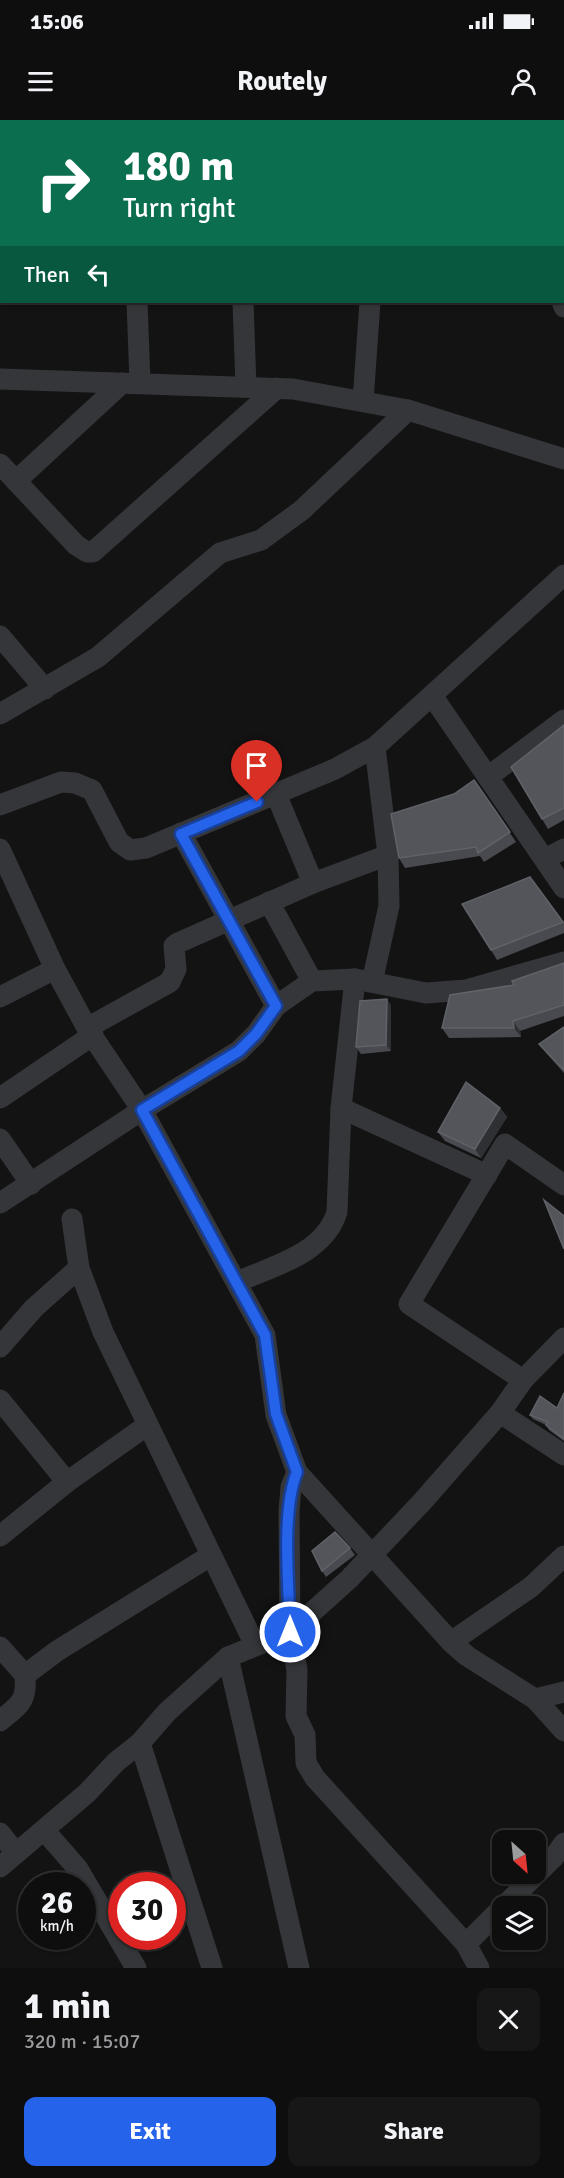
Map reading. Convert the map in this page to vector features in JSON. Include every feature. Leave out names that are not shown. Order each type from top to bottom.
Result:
[{"type":"street","points":[[16,481],[131,383],[137,303]]},
{"type":"street","points":[[243,303],[246,387]]},
{"type":"street","points":[[363,401],[370,303]]},
{"type":"street","points":[[0,378],[278,388],[408,410],[564,459]]},
{"type":"street","points":[[0,464],[76,545],[87,552],[93,552],[278,388]]},
{"type":"street","points":[[0,714],[98,657],[220,553],[261,540],[302,510],[408,410]]},
{"type":"street","points":[[0,805],[61,782],[75,783],[92,790],[119,842],[130,850],[146,848],[181,834],[335,769],[375,747],[433,697],[564,575]]},
{"type":"street","points":[[0,636],[45,689]]},
{"type":"street","points":[[433,697],[564,888]]},
{"type":"street","points":[[489,776],[564,720]]},
{"type":"street","points":[[237,1282],[304,1252],[322,1240],[333,1226],[337,1212],[341,1108],[364,981],[389,906],[388,855],[375,747]]},
{"type":"street","points":[[276,794],[313,883]]},
{"type":"street","points":[[181,834],[276,1006]]},
{"type":"street","points":[[0,849],[55,969],[90,1032],[142,1110],[265,1335],[276,1414],[297,1472],[451,1642],[467,1656],[535,1699],[564,1731]]},
{"type":"street","points":[[545,859],[564,849]]},
{"type":"street","points":[[0,1098],[90,1032],[170,982],[176,969],[174,946],[313,883],[388,855]]},
{"type":"street","points":[[269,902],[312,981]]},
{"type":"street","points":[[0,1203],[142,1110],[239,1051],[256,1034],[276,1006],[312,981],[364,981],[426,993],[466,990],[564,962]]},
{"type":"street","points":[[0,997],[55,969]]},
{"type":"street","points":[[341,1108],[487,1175]]},
{"type":"street","points":[[0,1139],[31,1184]]},
{"type":"street","points":[[523,1380],[409,1304],[505,1144],[564,1185]]},
{"type":"street","points":[[72,1219],[79,1268],[103,1332],[146,1426],[255,1645]]},
{"type":"street","points":[[0,1347],[34,1308],[79,1268]]},
{"type":"street","points":[[0,1833],[8,1860],[140,1743],[167,1712],[228,1657],[290,1632],[371,1556],[500,1413],[523,1380],[564,1338]]},
{"type":"street","points":[[0,1400],[67,1482]]},
{"type":"street","points":[[500,1413],[564,1455]]},
{"type":"street","points":[[4,1527],[146,1426]]},
{"type":"street","points":[[297,1472],[291,1487],[289,1511],[290,1632],[297,1670],[296,1716],[305,1735],[306,1763],[315,1778],[466,1944],[479,1968]]},
{"type":"street","points":[[25,1675],[57,1651],[210,1556]]},
{"type":"street","points":[[451,1642],[531,1587],[564,1556]]},
{"type":"street","points":[[0,1647],[25,1675],[26,1693],[21,1703],[0,1720]]},
{"type":"street","points":[[228,1657],[299,1968]]},
{"type":"street","points":[[535,1699],[564,1692]]},
{"type":"street","points":[[140,1743],[212,1968]]},
{"type":"street","points":[[44,1830],[78,1869],[136,1968]]},
{"type":"street","points":[[514,1896],[554,1857],[564,1843]]},
{"type":"street","points":[[466,1944],[492,1918]]},
{"type":"building","points":[[564,725],[564,808],[542,819],[511,767]]},
{"type":"building","points":[[474,780],[510,832],[478,853],[476,847],[399,858],[391,814],[454,794]]},
{"type":"building","points":[[530,877],[563,922],[491,950],[462,904]]},
{"type":"building","points":[[564,963],[564,1005],[513,1021],[514,1028],[442,1028],[450,995],[514,985],[512,981]]},
{"type":"building","points":[[387,999],[386,1045],[356,1047],[360,1001]]},
{"type":"building","points":[[564,1027],[564,1070],[539,1044]]},
{"type":"building","points":[[466,1082],[500,1108],[475,1149],[438,1132]]},
{"type":"building","points":[[544,1200],[564,1216],[564,1249]]},
{"type":"building","points":[[564,1393],[564,1439],[546,1425],[548,1422],[530,1415],[540,1396],[557,1408]]},
{"type":"building","points":[[335,1532],[350,1548],[322,1571],[312,1551]]},
{"type":"route","points":[[257,802],[181,834],[276,1006],[256,1034],[239,1051],[142,1110],[265,1335],[276,1414],[297,1472],[291,1487],[289,1511],[290,1632]]}]
